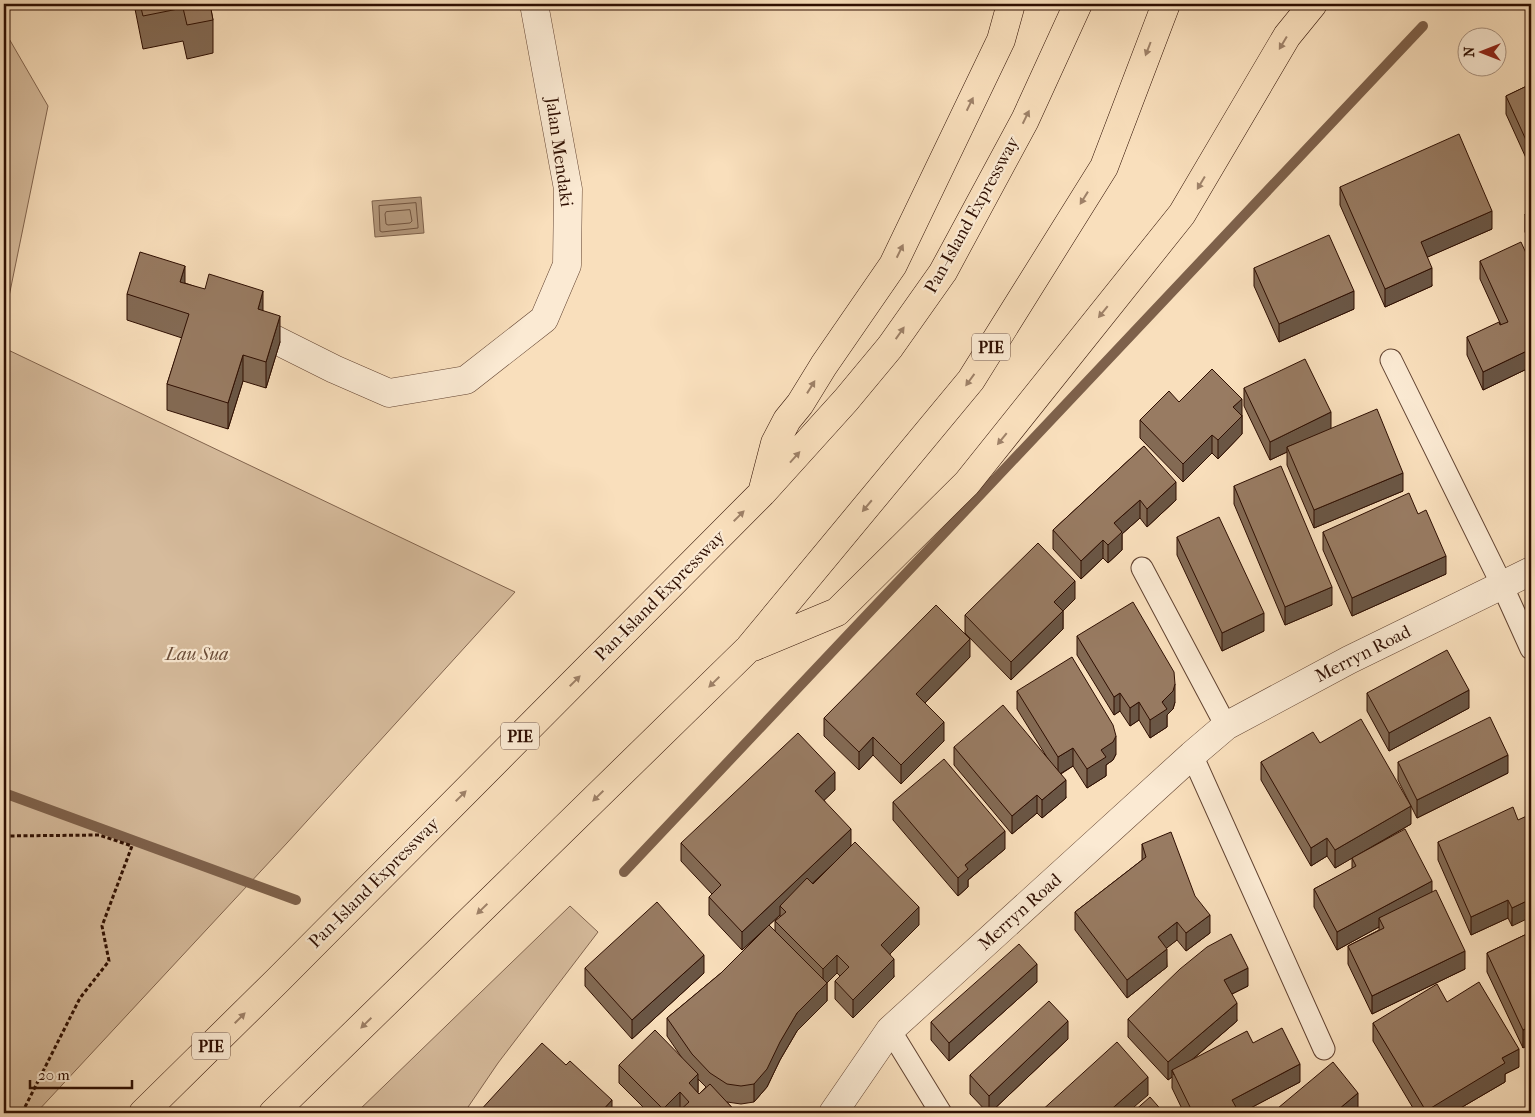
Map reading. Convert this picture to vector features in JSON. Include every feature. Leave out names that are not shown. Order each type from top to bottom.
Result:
[{"type":"highway","points":[[762,493],[775,443],[787,420],[800,404],[824,365],[893,265],[1001,40],[1011,4]]},
{"type":"highway","name":"Pan-Island Expressway","points":[[143,1113],[762,493],[846,400],[890,347],[943,272],[1025,120],[1078,4]]},
{"type":"highway","name":"PIE","points":[[273,1113],[749,648],[971,380],[1104,167],[1166,4]]},
{"type":"highway","points":[[749,648],[838,612],[967,483],[1182,214],[1287,36],[1312,4]]},
{"type":"street","name":"Jalan Mendaki","points":[[270,337],[334,369],[389,393],[466,380],[544,319],[567,266],[568,189],[534,4]]},
{"type":"street","name":"Merryn Road","points":[[833,1113],[890,1030],[1226,726],[1349,660],[1531,571]]},
{"type":"lane","points":[[1391,360],[1502,585],[1531,649]]},
{"type":"lane","points":[[1142,568],[1226,726]]},
{"type":"lane","points":[[1192,756],[1324,1049]]},
{"type":"lane","points":[[890,1030],[941,1113]]},
{"type":"path","points":[[4,836],[99,834],[132,846],[102,926],[109,961],[80,998],[25,1107],[18,1113]]},
{"type":"green space","points":[[4,30],[48,106],[4,321]]},
{"type":"green space","name":"Lau Sua","points":[[4,348],[515,592],[287,843],[36,1113],[4,1113]]},
{"type":"green space","points":[[570,906],[598,932],[498,1063],[464,1113],[356,1113]]},
{"type":"water","points":[[421,197],[424,233],[375,237],[372,201]]},
{"type":"building","points":[[140,4],[210,4],[213,20],[187,25],[183,8],[143,16]]},
{"type":"building","points":[[1531,84],[1531,151],[1506,96]]},
{"type":"building","points":[[1459,134],[1492,211],[1421,242],[1432,268],[1385,289],[1340,187]]},
{"type":"building","points":[[1531,211],[1531,226],[1525,214]]},
{"type":"building","points":[[1329,235],[1354,291],[1279,324],[1254,268]]},
{"type":"building","points":[[1521,242],[1531,264],[1531,349],[1483,372],[1467,337],[1499,322],[1500,325],[1508,322],[1480,261]]},
{"type":"building","points":[[140,252],[185,266],[180,282],[205,289],[209,274],[263,291],[258,309],[280,316],[266,362],[243,355],[228,403],[167,384],[189,314],[127,294]]},
{"type":"building","points":[[1305,359],[1331,412],[1270,442],[1244,388]]},
{"type":"building","points":[[1212,369],[1242,399],[1233,407],[1242,416],[1218,440],[1212,435],[1183,464],[1140,420],[1169,391],[1179,402]]},
{"type":"building","points":[[1377,409],[1403,473],[1314,510],[1287,447]]},
{"type":"building","points":[[1144,446],[1176,482],[1147,509],[1140,500],[1114,523],[1122,532],[1108,545],[1103,540],[1081,561],[1053,530]]},
{"type":"building","points":[[1281,466],[1332,587],[1285,607],[1234,486]]},
{"type":"building","points":[[1409,493],[1418,514],[1426,510],[1446,556],[1352,598],[1323,532]]},
{"type":"building","points":[[1219,517],[1264,613],[1222,633],[1177,537]]},
{"type":"building","points":[[1038,543],[1075,581],[1054,602],[1063,611],[1011,662],[965,615]]},
{"type":"building","points":[[1133,602],[1174,672],[1175,684],[1173,691],[1162,702],[1167,709],[1150,720],[1139,702],[1130,708],[1120,693],[1114,697],[1077,636]]},
{"type":"building","points":[[936,605],[970,639],[916,694],[944,722],[901,765],[873,737],[859,752],[824,718]]},
{"type":"building","points":[[1447,650],[1469,690],[1389,733],[1367,693]]},
{"type":"building","points":[[1072,657],[1113,725],[1116,736],[1113,742],[1101,750],[1106,757],[1087,769],[1073,748],[1058,757],[1017,691]]},
{"type":"building","points":[[1003,705],[1066,780],[1042,800],[1037,795],[1012,816],[954,747]]},
{"type":"building","points":[[1490,717],[1508,755],[1417,800],[1398,762]]},
{"type":"building","points":[[1361,719],[1411,806],[1335,850],[1327,838],[1311,848],[1261,762],[1313,732],[1320,743]]},
{"type":"building","points":[[798,733],[835,772],[815,791],[851,829],[742,932],[709,897],[721,885],[681,843]]},
{"type":"building","points":[[944,759],[1005,831],[965,865],[968,869],[958,878],[893,802]]},
{"type":"building","points":[[1513,807],[1518,820],[1531,814],[1531,899],[1512,908],[1508,900],[1471,917],[1438,842]]},
{"type":"building","points":[[1405,829],[1432,881],[1337,932],[1314,889],[1356,866],[1352,858]]},
{"type":"building","points":[[1171,832],[1195,896],[1210,915],[1186,933],[1177,922],[1158,937],[1167,949],[1127,980],[1075,912],[1146,857],[1142,844]]},
{"type":"building","points":[[855,842],[919,907],[881,945],[894,959],[853,1000],[835,981],[849,967],[837,955],[823,969],[775,921],[786,912],[780,906],[807,878],[813,884]]},
{"type":"building","points":[[1436,890],[1465,951],[1372,996],[1348,946],[1384,928],[1379,918]]},
{"type":"building","points":[[657,902],[704,955],[632,1020],[585,968]]},
{"type":"building","points":[[769,925],[827,983],[797,1013],[767,1069],[754,1084],[741,1086],[727,1084],[710,1073],[692,1054],[667,1018],[721,973]]},
{"type":"building","points":[[1531,932],[1531,1026],[1523,1030],[1487,953]]},
{"type":"building","points":[[1231,934],[1248,968],[1224,980],[1237,1003],[1168,1062],[1128,1019],[1180,969],[1207,947]]},
{"type":"building","points":[[1019,944],[1037,964],[949,1043],[931,1022]]},
{"type":"building","points":[[1479,982],[1519,1049],[1502,1058],[1505,1063],[1426,1111],[1373,1023],[1437,984],[1447,1002]]},
{"type":"building","points":[[1049,1001],[1068,1021],[989,1096],[970,1075]]},
{"type":"building","points":[[1282,1028],[1300,1064],[1232,1100],[1237,1109],[1228,1113],[1193,1113],[1172,1070],[1247,1031],[1253,1043]]},
{"type":"building","points":[[655,1030],[698,1074],[689,1083],[699,1094],[710,1084],[737,1113],[677,1113],[689,1102],[680,1092],[663,1109],[619,1065]]},
{"type":"building","points":[[1117,1042],[1148,1077],[1107,1113],[1039,1113]]},
{"type":"building","points":[[542,1043],[566,1065],[570,1061],[612,1100],[600,1113],[478,1113]]},
{"type":"building","points":[[1333,1062],[1358,1093],[1339,1109],[1342,1113],[1282,1113],[1278,1108]]},
{"type":"building","points":[[1150,1097],[1164,1113],[1132,1113]]},
{"type":"waterway","points":[[624,872],[1423,26]]},
{"type":"waterway","points":[[4,793],[296,900]]}]
